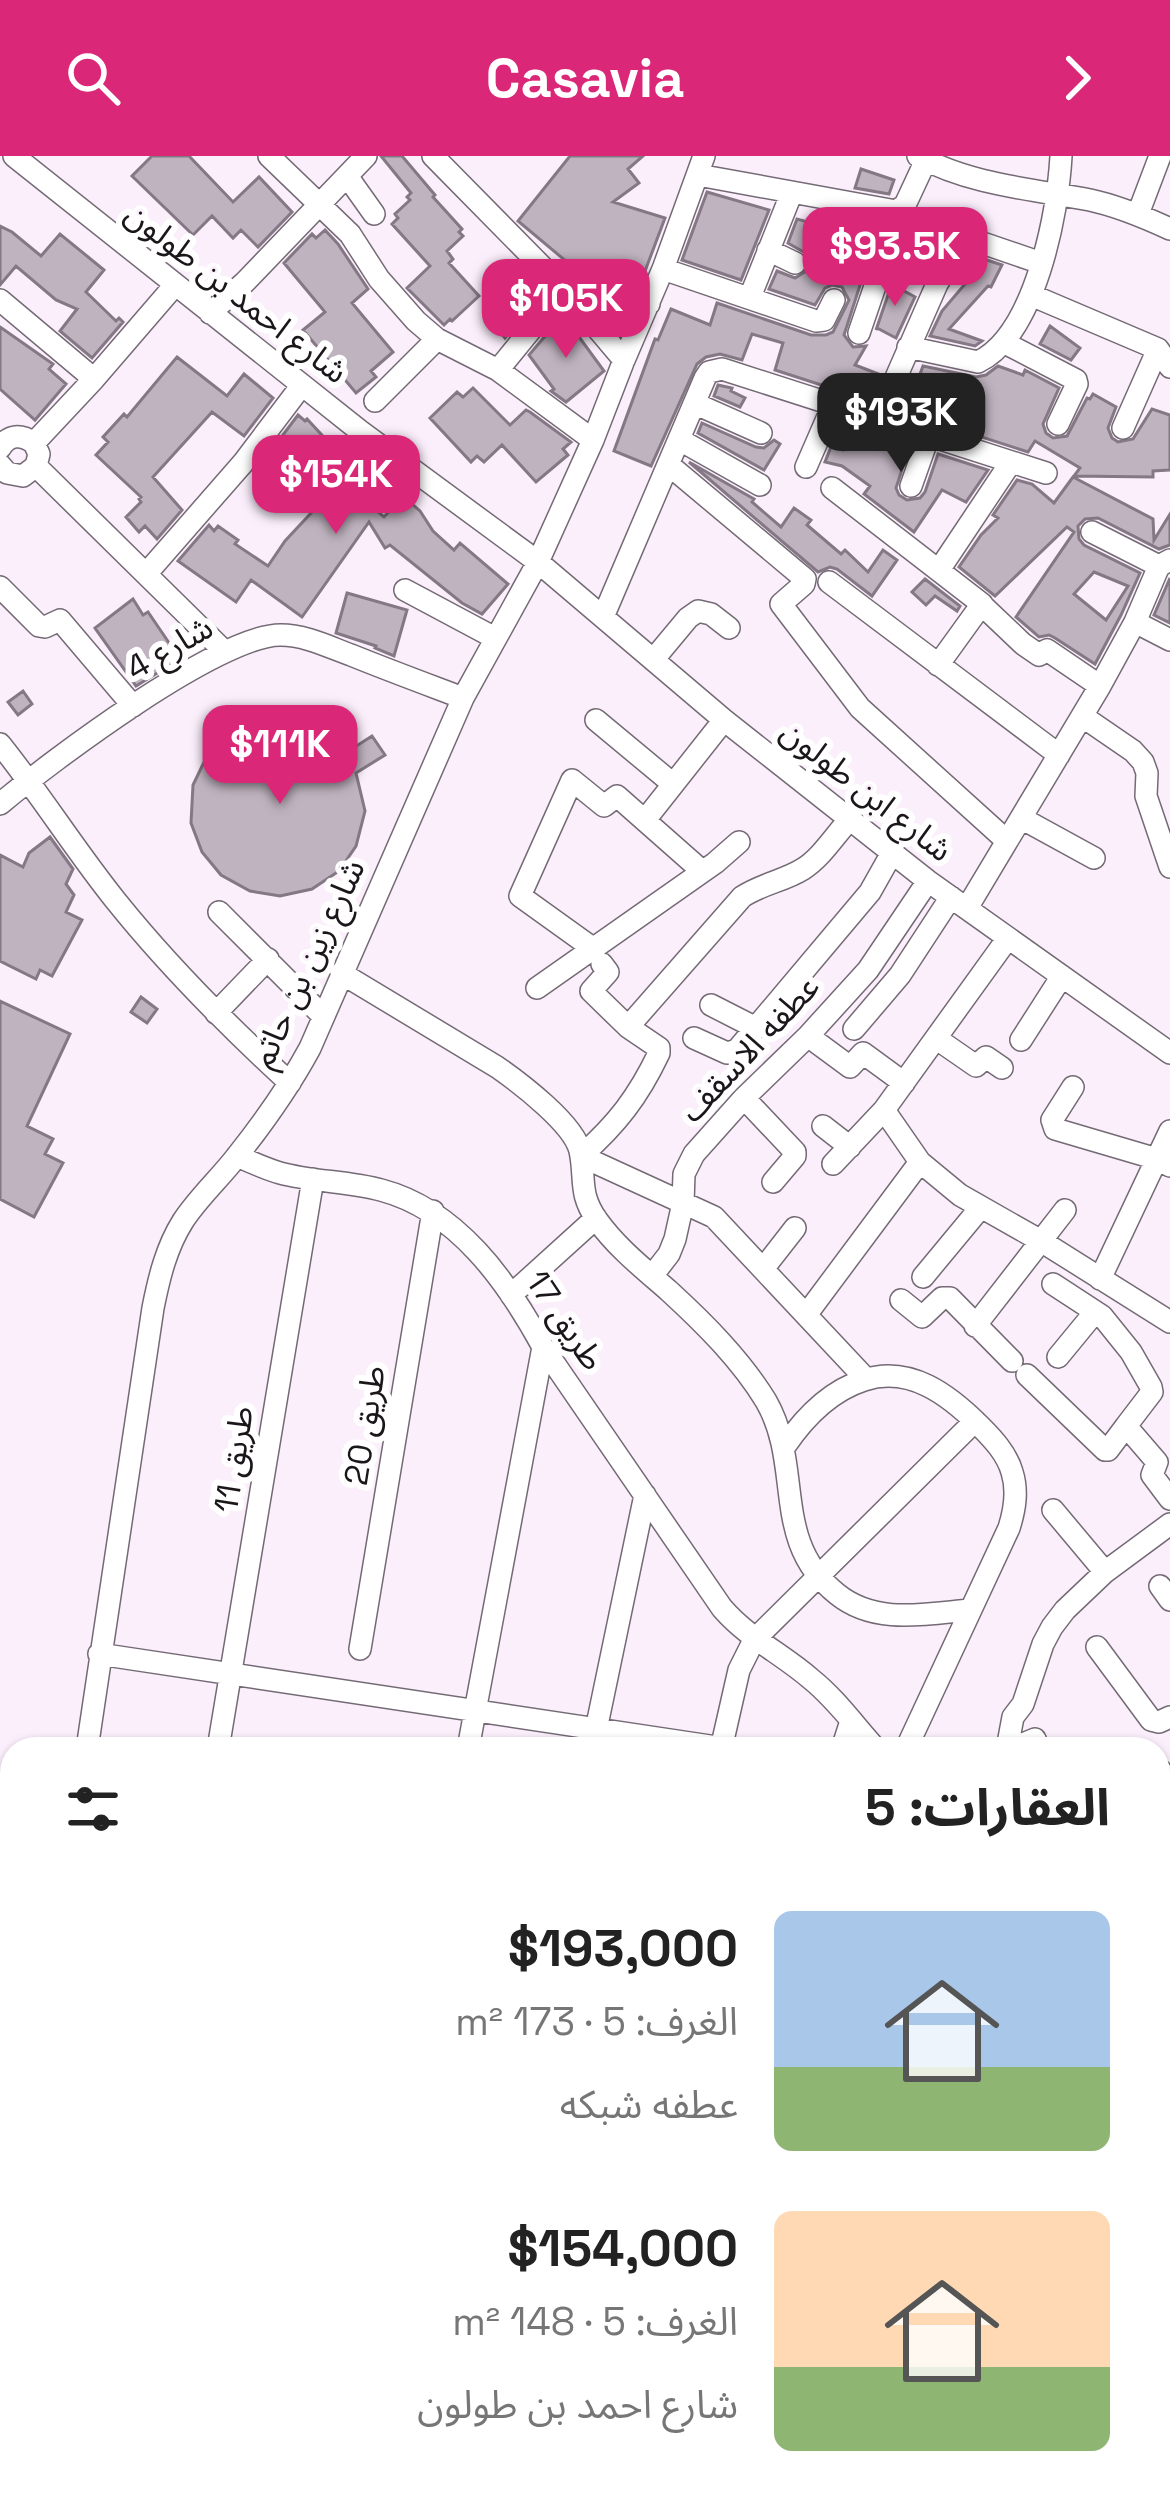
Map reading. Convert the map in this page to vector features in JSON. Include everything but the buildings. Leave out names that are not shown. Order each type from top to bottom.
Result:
[{"type":"street","name":"شارع احمد بن طولون","points":[[14,156],[302,385],[538,562]]},
{"type":"street","points":[[268,156],[350,234],[396,302],[437,339],[497,370],[593,440]]},
{"type":"street","points":[[210,313],[245,283],[366,156]]},
{"type":"street","points":[[434,156],[564,290],[623,359]]},
{"type":"street","points":[[908,347],[978,362],[1005,344],[1031,295],[1041,263],[1059,195],[1061,156]]},
{"type":"street","points":[[1138,214],[1160,156]]},
{"type":"street","points":[[859,333],[922,158],[961,174],[1095,201],[1170,229]]},
{"type":"street","points":[[701,165],[792,192],[901,210]]},
{"type":"street","name":"شارع زين بن حاتم","points":[[88,1737],[160,1276],[169,1249],[184,1218],[237,1156],[310,1048],[463,698],[538,562],[593,440],[701,165]]},
{"type":"street","points":[[347,176],[374,214]]},
{"type":"street","points":[[750,297],[792,192]]},
{"type":"street","points":[[894,382],[937,284],[965,237],[1041,263]]},
{"type":"street","points":[[768,250],[795,263]]},
{"type":"street","points":[[663,269],[820,322],[834,300]]},
{"type":"street","points":[[34,443],[175,285]]},
{"type":"street","points":[[564,290],[649,304]]},
{"type":"street","points":[[497,370],[564,290]]},
{"type":"street","points":[[1031,295],[1164,358],[1123,428]]},
{"type":"street","points":[[0,300],[94,379]]},
{"type":"street","points":[[375,401],[437,339]]},
{"type":"street","points":[[1005,344],[1075,378],[1077,385],[1058,424]]},
{"type":"street","points":[[603,617],[709,372],[722,369],[1046,473]]},
{"type":"street","points":[[146,574],[243,463],[302,385]]},
{"type":"street","points":[[696,404],[761,433]]},
{"type":"street","points":[[806,467],[833,405]]},
{"type":"street","points":[[911,487],[929,435]]},
{"type":"street","points":[[18,436],[34,443],[39,454],[36,466],[23,476],[14,476],[1,455],[18,436]]},
{"type":"street","points":[[680,440],[760,484]]},
{"type":"street","points":[[939,570],[1011,462]]},
{"type":"street","points":[[669,465],[805,579],[781,604],[835,678],[884,731],[1007,841]]},
{"type":"street","points":[[36,466],[224,651]]},
{"type":"street","points":[[832,488],[980,602],[1023,644],[1039,655],[1048,650],[1100,686]]},
{"type":"street","points":[[854,1029],[1007,841],[1100,686],[1165,563],[1092,532]]},
{"type":"street","name":"شارع ابن طولون","points":[[538,562],[724,720],[928,881],[1170,1053]]},
{"type":"street","points":[[829,582],[1059,755]]},
{"type":"street","points":[[0,587],[39,626],[61,621],[133,706]]},
{"type":"street","points":[[405,590],[494,638]]},
{"type":"street","points":[[938,665],[983,607]]},
{"type":"street","points":[[653,660],[698,611],[730,628]]},
{"type":"street","points":[[1136,622],[1170,640]]},
{"type":"street","name":"شارع 4","points":[[0,804],[133,706],[252,638],[308,639],[463,698]]},
{"type":"street","points":[[1082,716],[1143,762],[1148,772],[1146,796],[1164,823],[1170,867]]},
{"type":"street","points":[[596,720],[674,784]]},
{"type":"street","points":[[645,820],[724,720]]},
{"type":"street","points":[[0,744],[116,902],[216,1013],[290,1083]]},
{"type":"street","points":[[581,1156],[613,1127],[641,1091],[660,1050],[591,991],[608,972],[597,956],[520,896],[572,780],[604,806],[617,796],[742,897]]},
{"type":"street","points":[[1021,818],[1094,858]]},
{"type":"street","points":[[628,1027],[742,897],[814,861],[850,819]]},
{"type":"street","points":[[537,988],[597,956],[739,842]]},
{"type":"street","points":[[694,1038],[733,1054],[870,892],[892,853]]},
{"type":"street","name":"عطفه الاسقف","points":[[652,1276],[669,1254],[688,1163],[868,970],[928,881]]},
{"type":"street","points":[[219,912],[323,1016]]},
{"type":"street","points":[[833,1164],[884,1110],[1008,938]]},
{"type":"street","points":[[216,1013],[268,959]]},
{"type":"street","points":[[341,974],[513,1078],[570,1132],[581,1156],[582,1189],[596,1218],[627,1254],[691,1311],[767,1403],[785,1446],[796,1537],[805,1557],[836,1593],[878,1614],[970,1610]]},
{"type":"street","points":[[1021,1040],[1062,976]]},
{"type":"street","points":[[711,1005],[756,1028]]},
{"type":"street","points":[[808,1036],[850,1066],[862,1053],[904,1083]]},
{"type":"street","points":[[937,1039],[976,1066],[986,1057],[1002,1068]]},
{"type":"street","points":[[1073,1087],[1052,1120],[1055,1129],[1163,1162]]},
{"type":"street","points":[[744,1098],[795,1152],[773,1182]]},
{"type":"street","points":[[884,1110],[920,1162],[960,1195],[1170,1322]]},
{"type":"street","points":[[823,1126],[850,1147]]},
{"type":"street","points":[[1100,1279],[1163,1162],[1170,1131]]},
{"type":"street","name":"طريق 17","points":[[237,1156],[279,1172],[406,1197],[433,1211],[463,1237],[511,1295],[722,1608],[740,1629],[832,1697],[865,1737]]},
{"type":"street","points":[[581,1156],[714,1217],[866,1379]]},
{"type":"street","points":[[806,1315],[920,1162]]},
{"type":"street","name":"طريق 11","points":[[220,1737],[313,1179]]},
{"type":"street","points":[[923,1277],[981,1207]]},
{"type":"street","points":[[975,1326],[1065,1210]]},
{"type":"street","name":"طريق 20","points":[[360,1649],[433,1211]]},
{"type":"street","points":[[511,1295],[596,1218]]},
{"type":"street","points":[[763,1269],[795,1228]]},
{"type":"street","points":[[901,1300],[922,1317],[942,1298],[950,1298],[1108,1450],[1153,1390],[1102,1316],[1053,1284]]},
{"type":"street","points":[[1058,1357],[1095,1312]]},
{"type":"street","points":[[471,1737],[543,1347]]},
{"type":"street","points":[[785,1446],[834,1395],[866,1379],[904,1378],[944,1393],[975,1421],[1012,1468],[1016,1488],[1010,1528],[912,1737]]},
{"type":"street","points":[[726,1737],[740,1670],[754,1640],[975,1421]]},
{"type":"street","points":[[1126,1426],[1157,1462],[1152,1475],[1170,1499]]},
{"type":"street","points":[[594,1737],[645,1496]]},
{"type":"street","points":[[1053,1510],[1105,1572]]},
{"type":"street","points":[[1010,1737],[1013,1717],[1023,1704],[1052,1627],[1105,1572],[1170,1524]]},
{"type":"street","points":[[1097,1647],[1151,1720],[1170,1717]]},
{"type":"street","points":[[99,1654],[476,1711],[586,1737]]},
{"type":"street","points":[[846,1737],[851,1721]]}]
